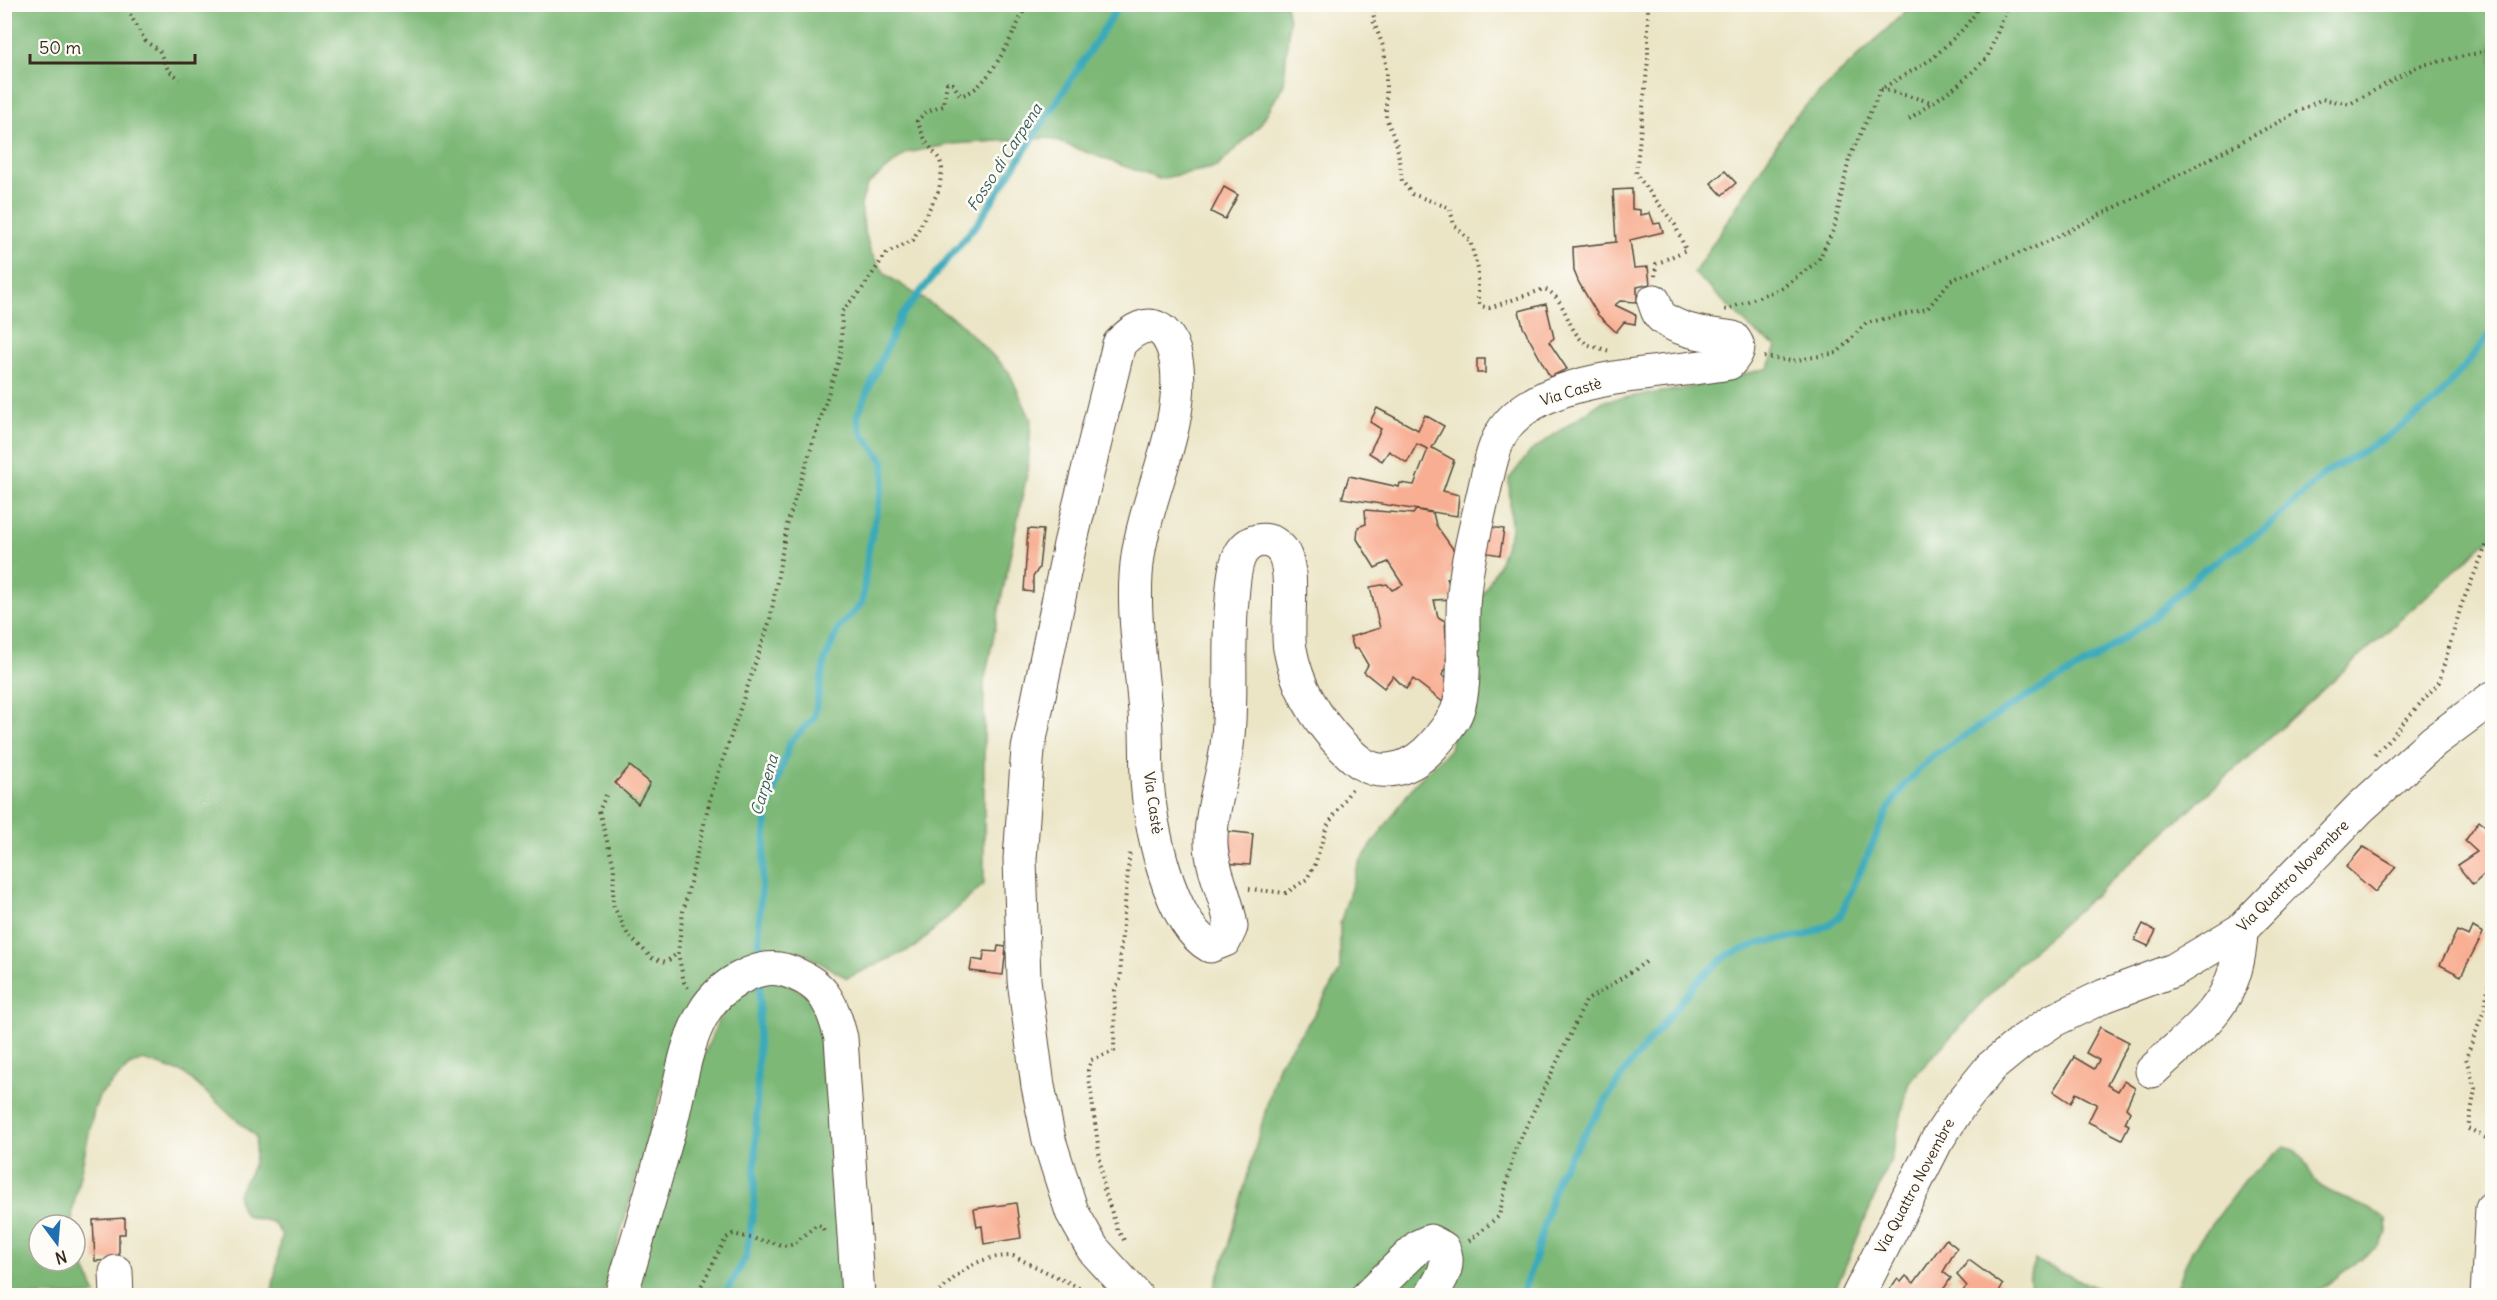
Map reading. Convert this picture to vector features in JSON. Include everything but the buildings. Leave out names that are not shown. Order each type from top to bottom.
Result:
[{"type":"street","points":[[1654,302],[1661,317],[1689,330],[1733,338],[1738,344],[1737,353]]},
{"type":"street","name":"Via Castè","points":[[1136,1296],[1093,1249],[1072,1212],[1049,1140],[1038,1086],[1024,981],[1020,858],[1028,749],[1070,544],[1119,344],[1131,331],[1147,325],[1161,330],[1168,336],[1176,357],[1178,377],[1174,415],[1138,553],[1134,592],[1146,723],[1147,780],[1153,820],[1177,908],[1195,936],[1210,946],[1225,940],[1232,927],[1213,865],[1211,832],[1227,743],[1233,590],[1237,561],[1246,546],[1252,542],[1264,540],[1275,544],[1286,557],[1291,585],[1287,627],[1298,678],[1308,703],[1332,736],[1368,768],[1393,770],[1414,762],[1430,749],[1456,716],[1462,690],[1463,594],[1491,462],[1501,435],[1515,416],[1535,402],[1555,393],[1604,381],[1729,363],[1737,353]]},
{"type":"street","name":"Via Quattro Novembre","points":[[1858,1296],[1935,1142],[1960,1105],[1991,1067],[2024,1040],[2054,1020],[2104,996],[2174,970],[2241,930],[2368,801],[2434,741],[2493,698]]},
{"type":"street","points":[[2152,1071],[2210,1019],[2235,974],[2241,952],[2241,930]]},
{"type":"street","points":[[621,1296],[670,1128],[687,1056],[704,1011],[726,989],[765,970],[794,973],[824,993],[834,1012],[841,1038],[858,1296]]},
{"type":"street","points":[[2487,1296],[2493,1208]]},
{"type":"street","points":[[1368,1296],[1424,1242],[1437,1243],[1443,1248],[1446,1267],[1431,1296]]},
{"type":"path","points":[[124,4],[146,42],[159,50],[168,70],[180,79]]},
{"type":"path","points":[[704,1011],[684,982],[678,953],[683,912],[711,795],[767,631],[787,525],[841,353],[842,311],[862,289],[886,254],[913,240],[939,189],[942,169],[940,160],[926,142],[917,121],[926,112],[943,106],[947,83],[952,84],[960,95],[975,91],[1007,46],[1027,4]]},
{"type":"path","points":[[1376,4],[1372,20],[1383,46],[1386,64],[1386,118],[1397,145],[1402,181],[1406,189],[1413,194],[1450,208],[1454,225],[1470,241],[1478,268],[1478,301],[1481,306],[1489,308],[1544,289],[1555,296],[1581,339],[1587,344],[1615,352]]},
{"type":"path","points":[[1648,4],[1648,60],[1636,174],[1675,225],[1686,250],[1656,264],[1654,302]]},
{"type":"path","points":[[1689,330],[1734,304],[1782,288],[1818,261],[1834,229],[1849,159],[1881,89],[1932,59],[1962,30],[1975,14],[1978,4]]},
{"type":"path","points":[[1909,119],[1959,84],[1987,58],[2009,4]]},
{"type":"path","points":[[1737,353],[1792,361],[1837,353],[1866,322],[1927,309],[1951,280],[2040,245],[2160,185],[2322,99],[2350,104],[2418,66],[2493,50]]},
{"type":"path","points":[[1881,89],[1931,102]]},
{"type":"path","points":[[2372,759],[2391,734],[2439,682],[2461,606],[2493,532]]},
{"type":"path","points":[[1218,877],[1235,887],[1249,890],[1286,893],[1297,888],[1307,879],[1316,864],[1327,826],[1368,768]]},
{"type":"path","points":[[606,795],[599,811],[614,867],[613,905],[628,935],[652,958],[666,962],[678,953]]},
{"type":"path","points":[[1129,1247],[1118,1231],[1104,1189],[1101,1153],[1088,1070],[1091,1060],[1114,1051],[1115,990],[1121,978],[1120,956],[1128,853],[1140,834],[1153,820]]},
{"type":"path","points":[[1443,1248],[1466,1244],[1499,1216],[1514,1152],[1586,1001],[1649,960]]},
{"type":"path","points":[[2493,961],[2485,1008],[2466,1058],[2475,1089],[2468,1129],[2493,1141]]},
{"type":"path","points":[[696,1296],[719,1247],[726,1238],[733,1234],[781,1245],[794,1244],[813,1226],[819,1225],[825,1231],[825,1242]]},
{"type":"path","points":[[936,1296],[957,1273],[982,1259],[1013,1256],[1097,1296]]},
{"type":"green space","points":[[5,5],[1286,5],[1289,20],[1284,84],[1260,125],[1217,167],[1159,179],[1048,138],[952,144],[907,153],[867,185],[861,205],[864,229],[871,253],[886,275],[959,322],[1009,372],[1031,420],[1028,469],[984,683],[984,884],[915,947],[847,978],[801,952],[752,951],[712,984],[672,1053],[603,1295],[269,1295],[272,1291],[282,1235],[273,1222],[246,1216],[238,1200],[240,1189],[254,1162],[256,1137],[184,1073],[143,1060],[129,1066],[99,1096],[72,1213],[27,1213],[27,1273],[87,1273],[96,1295],[5,1296]]},
{"type":"green space","points":[[1912,5],[2492,5],[2492,537],[2016,966],[1909,1082],[1891,1159],[1833,1295],[1211,1296],[1225,1257],[1278,1065],[1314,1015],[1340,971],[1340,923],[1359,863],[1414,785],[1450,749],[1475,608],[1498,566],[1511,531],[1509,479],[1531,451],[1603,401],[1688,388],[1769,368],[1776,346],[1757,334],[1694,273],[1794,117]]},
{"type":"green space","points":[[772,978],[813,997],[827,1029],[846,1295],[633,1296],[700,1065],[725,1004]]},
{"type":"green space","points":[[2285,1146],[2304,1160],[2313,1177],[2322,1187],[2386,1219],[2387,1233],[2379,1245],[2313,1295],[2172,1295],[2192,1250],[2245,1180]]},
{"type":"green space","points":[[2035,1260],[2113,1295],[2035,1295],[2030,1278]]},
{"type":"waterway","name":"Carpena","points":[[760,961],[759,922],[767,813],[790,742],[814,718],[825,660],[839,627],[862,603],[868,553],[884,478],[884,462],[862,433],[857,416],[900,317],[979,221],[1120,4]]},
{"type":"waterway","points":[[1521,1296],[1534,1262],[1558,1175],[1625,1071],[1698,980],[1727,955],[1764,942],[1804,936],[1828,925],[1840,916],[1888,810],[1904,785],[1934,755],[2024,698],[2093,660],[2154,617],[2201,572],[2266,528],[2324,474],[2385,438],[2436,401],[2492,332]]},
{"type":"waterway","name":"Carpena","points":[[724,1296],[746,1257],[754,1206],[760,981]]},
{"type":"water label","name":"Fosso di Carpena","points":[[1004,157]]}]
